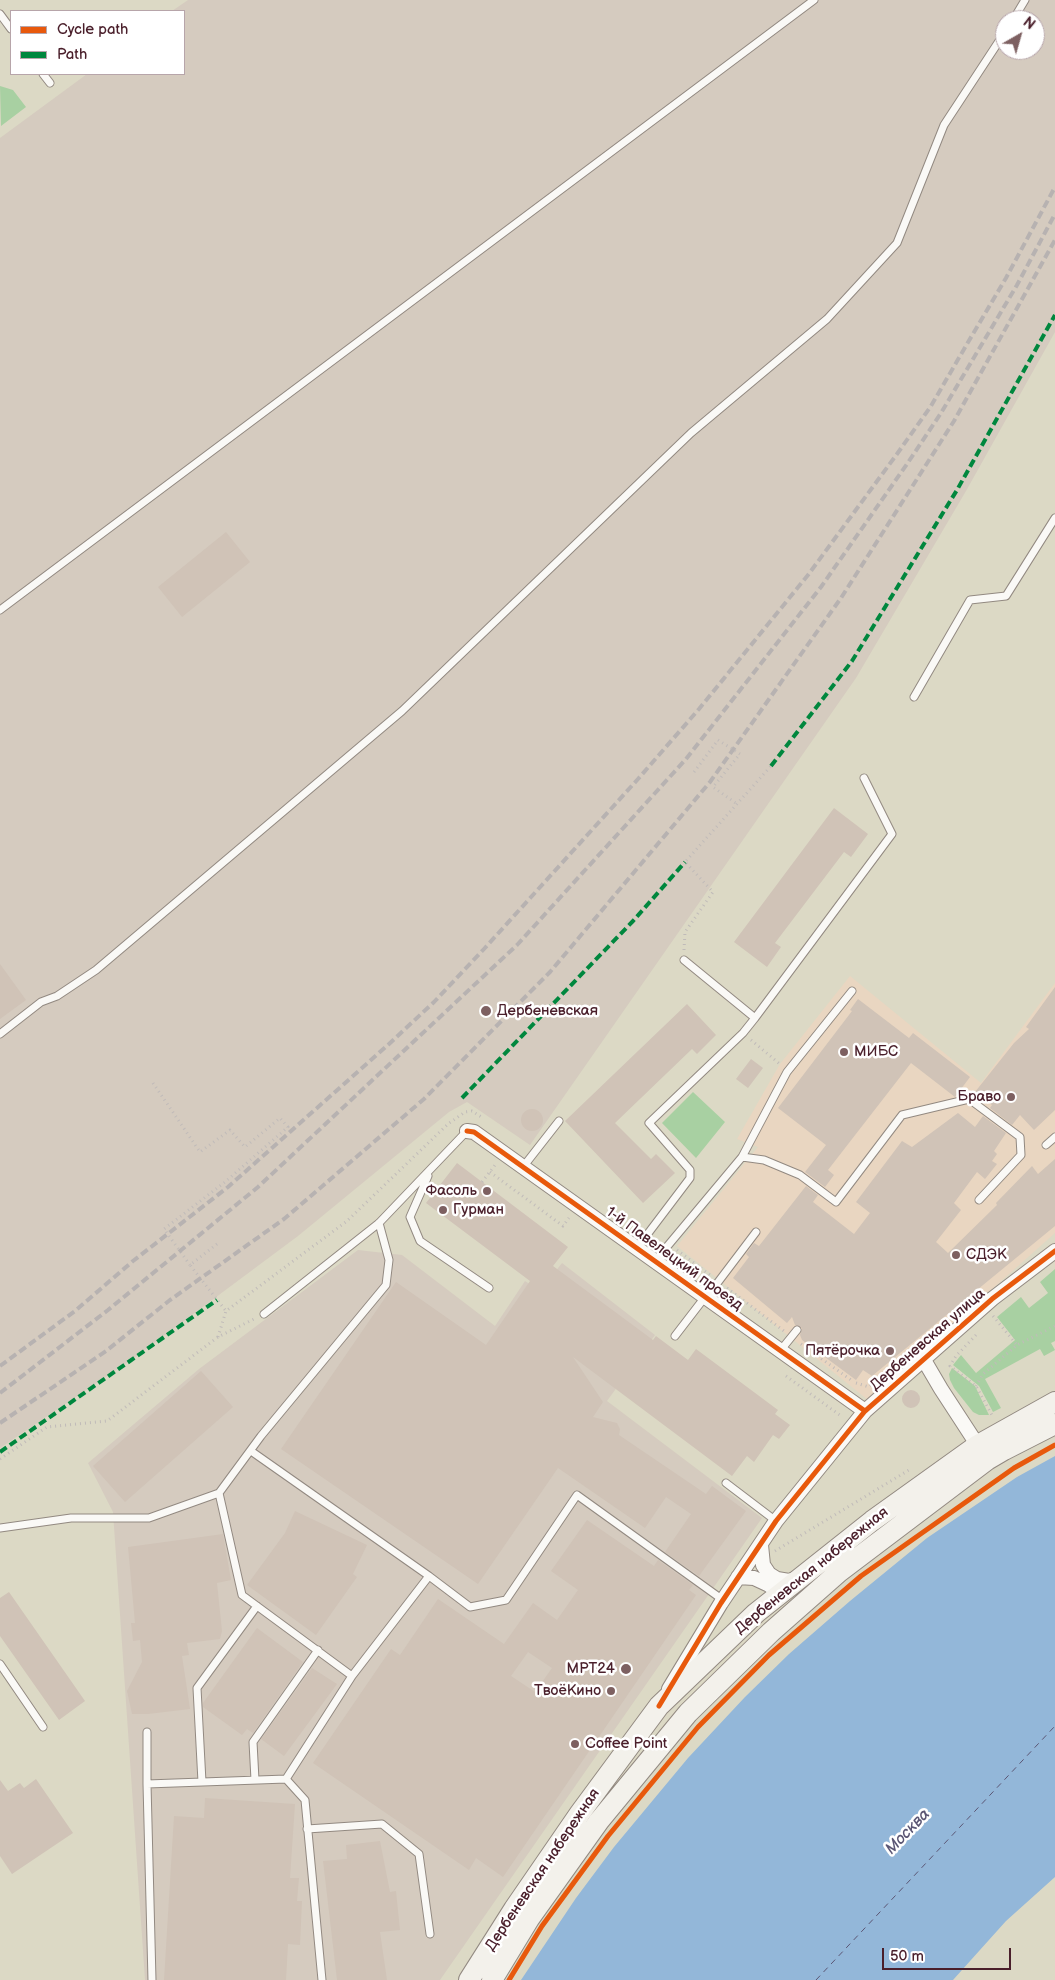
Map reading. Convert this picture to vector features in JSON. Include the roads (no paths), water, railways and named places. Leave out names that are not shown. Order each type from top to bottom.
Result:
[{"type":"main road","name":"Дербеневская набережная","points":[[469,1980],[514,1909],[580,1813],[659,1706],[756,1613],[879,1516],[982,1452],[1055,1402]]},
{"type":"main road","name":"Дербеневская набережная","points":[[492,1980],[529,1919],[599,1822],[688,1713],[770,1632],[982,1452],[1004,1450],[1055,1424]]},
{"type":"street","name":"1-й Павелецкий проезд","points":[[466,1131],[474,1132],[865,1411]]},
{"type":"street","name":"Дербеневская улица","points":[[659,1706],[738,1577],[766,1549],[776,1521],[865,1411],[992,1299],[1055,1251]]},
{"type":"street","points":[[924,1360],[982,1452]]},
{"type":"street","points":[[766,1549],[763,1565],[780,1593],[778,1617],[770,1632]]},
{"type":"street","points":[[769,1574],[777,1579],[789,1581],[800,1577]]},
{"type":"street","points":[[738,1577],[754,1578],[768,1584],[780,1593]]},
{"type":"lane","points":[[0,610],[814,0]]},
{"type":"lane","points":[[0,14],[10,28]]},
{"type":"lane","points":[[0,1034],[41,1002],[57,996],[96,970],[402,711],[691,433],[827,319],[897,243],[944,125],[995,47]]},
{"type":"lane","points":[[45,75],[50,83]]},
{"type":"lane","points":[[914,697],[970,600],[1006,596],[1055,518]]},
{"type":"lane","points":[[637,1248],[690,1178],[690,1170],[649,1123],[743,1033],[892,834],[864,778]]},
{"type":"lane","points":[[684,960],[755,1018]]},
{"type":"lane","points":[[655,1261],[742,1157],[787,1072],[852,991]]},
{"type":"lane","points":[[742,1157],[764,1160],[800,1175],[836,1202],[902,1115],[969,1099],[1020,1136],[1021,1155],[979,1200]]},
{"type":"lane","points":[[523,1167],[559,1121]]},
{"type":"lane","points":[[264,1314],[379,1223],[466,1131]]},
{"type":"lane","points":[[1046,1145],[1055,1137]]},
{"type":"lane","points":[[431,1170],[410,1218],[420,1241],[489,1288]]},
{"type":"lane","points":[[0,1528],[71,1518],[149,1518],[219,1493],[261,1436],[386,1285],[389,1260],[379,1223]]},
{"type":"lane","points":[[675,1336],[719,1282],[756,1232]]},
{"type":"lane","points":[[780,1351],[797,1330]]},
{"type":"lane","points":[[251,1451],[470,1607],[506,1600],[577,1495],[723,1600]]},
{"type":"lane","points":[[726,1483],[776,1521]]},
{"type":"lane","points":[[219,1493],[242,1595],[352,1676]]},
{"type":"lane","points":[[286,1779],[352,1676],[429,1576]]},
{"type":"lane","points":[[202,1782],[197,1688],[257,1606]]},
{"type":"lane","points":[[255,1780],[253,1742],[318,1650]]},
{"type":"lane","points":[[0,1664],[43,1727]]},
{"type":"lane","points":[[147,1732],[152,1980]]},
{"type":"lane","points":[[147,1784],[286,1779]]},
{"type":"lane","points":[[286,1779],[304,1800],[322,1980]]},
{"type":"lane","points":[[307,1829],[382,1824],[419,1854],[430,1934]]},
{"type":"water","name":"Москва","points":[[1055,1456],[1055,1877],[1006,1921],[953,1980],[521,1980],[576,1898],[614,1847],[688,1758],[745,1697],[789,1654],[927,1538],[1017,1477]]},
{"type":"railway","points":[[0,1366],[75,1311],[133,1261],[228,1187],[389,1044],[434,1002],[484,949],[638,779],[699,709],[808,575],[931,406],[1006,278],[1055,187]]},
{"type":"railway","points":[[0,1393],[108,1310],[258,1187],[517,945],[686,759],[821,587],[907,464],[941,413],[1017,285],[1055,214]]},
{"type":"railway","points":[[0,1423],[106,1351],[170,1300],[284,1219],[424,1099],[550,972],[710,782],[841,598],[954,421],[1055,240]]},
{"type":"place","name":"Дербеневская","points":[[486,1011]]},
{"type":"place","name":"МИБС","points":[[844,1052]]},
{"type":"place","name":"Браво","points":[[1011,1097]]},
{"type":"place","name":"Фасоль","points":[[487,1191]]},
{"type":"place","name":"Гурман","points":[[443,1210]]},
{"type":"place","name":"СДЭК","points":[[956,1255]]},
{"type":"place","name":"Пятёрочка","points":[[890,1351]]},
{"type":"place","name":"МРТ24","points":[[626,1669]]},
{"type":"place","name":"ТвоёКино","points":[[611,1691]]},
{"type":"place","name":"Coffee Point","points":[[575,1744]]}]
